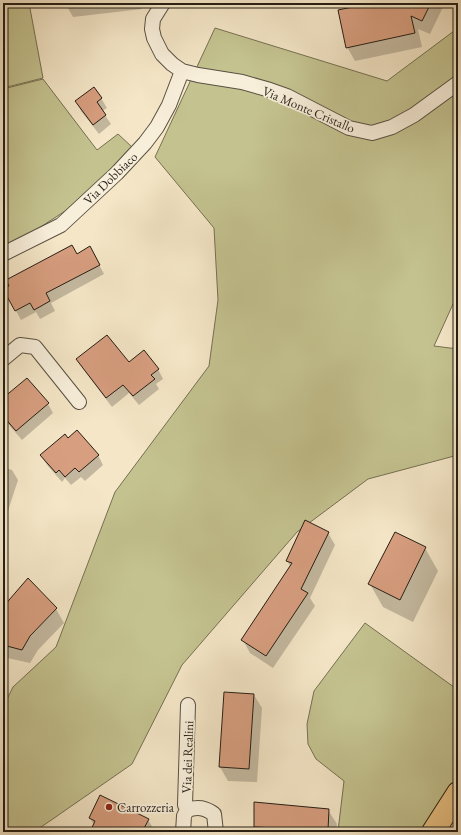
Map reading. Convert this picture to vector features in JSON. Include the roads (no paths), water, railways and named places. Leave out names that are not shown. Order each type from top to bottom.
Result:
[{"type":"main road","points":[[433,832],[458,793]]},
{"type":"street","name":"Via Monte Cristallo","points":[[163,3],[153,19],[152,29],[154,38],[162,54],[182,71],[215,79],[242,82],[270,90],[286,96],[350,128],[372,133],[392,127],[414,115],[458,83]]},
{"type":"street","name":"Via Dobbiaco","points":[[3,254],[61,224],[118,172],[145,143],[157,127],[170,105],[182,71]]},
{"type":"street","points":[[3,359],[20,345],[35,347],[79,402]]},
{"type":"street","name":"Via dei Realini","points":[[187,810],[185,805],[188,705]]},
{"type":"street","name":"Via dei Realini","points":[[183,832],[184,816],[187,810],[196,807],[206,809],[214,814],[216,832]]},
{"type":"place","name":"Carrozzeria","points":[[109,807]]}]
